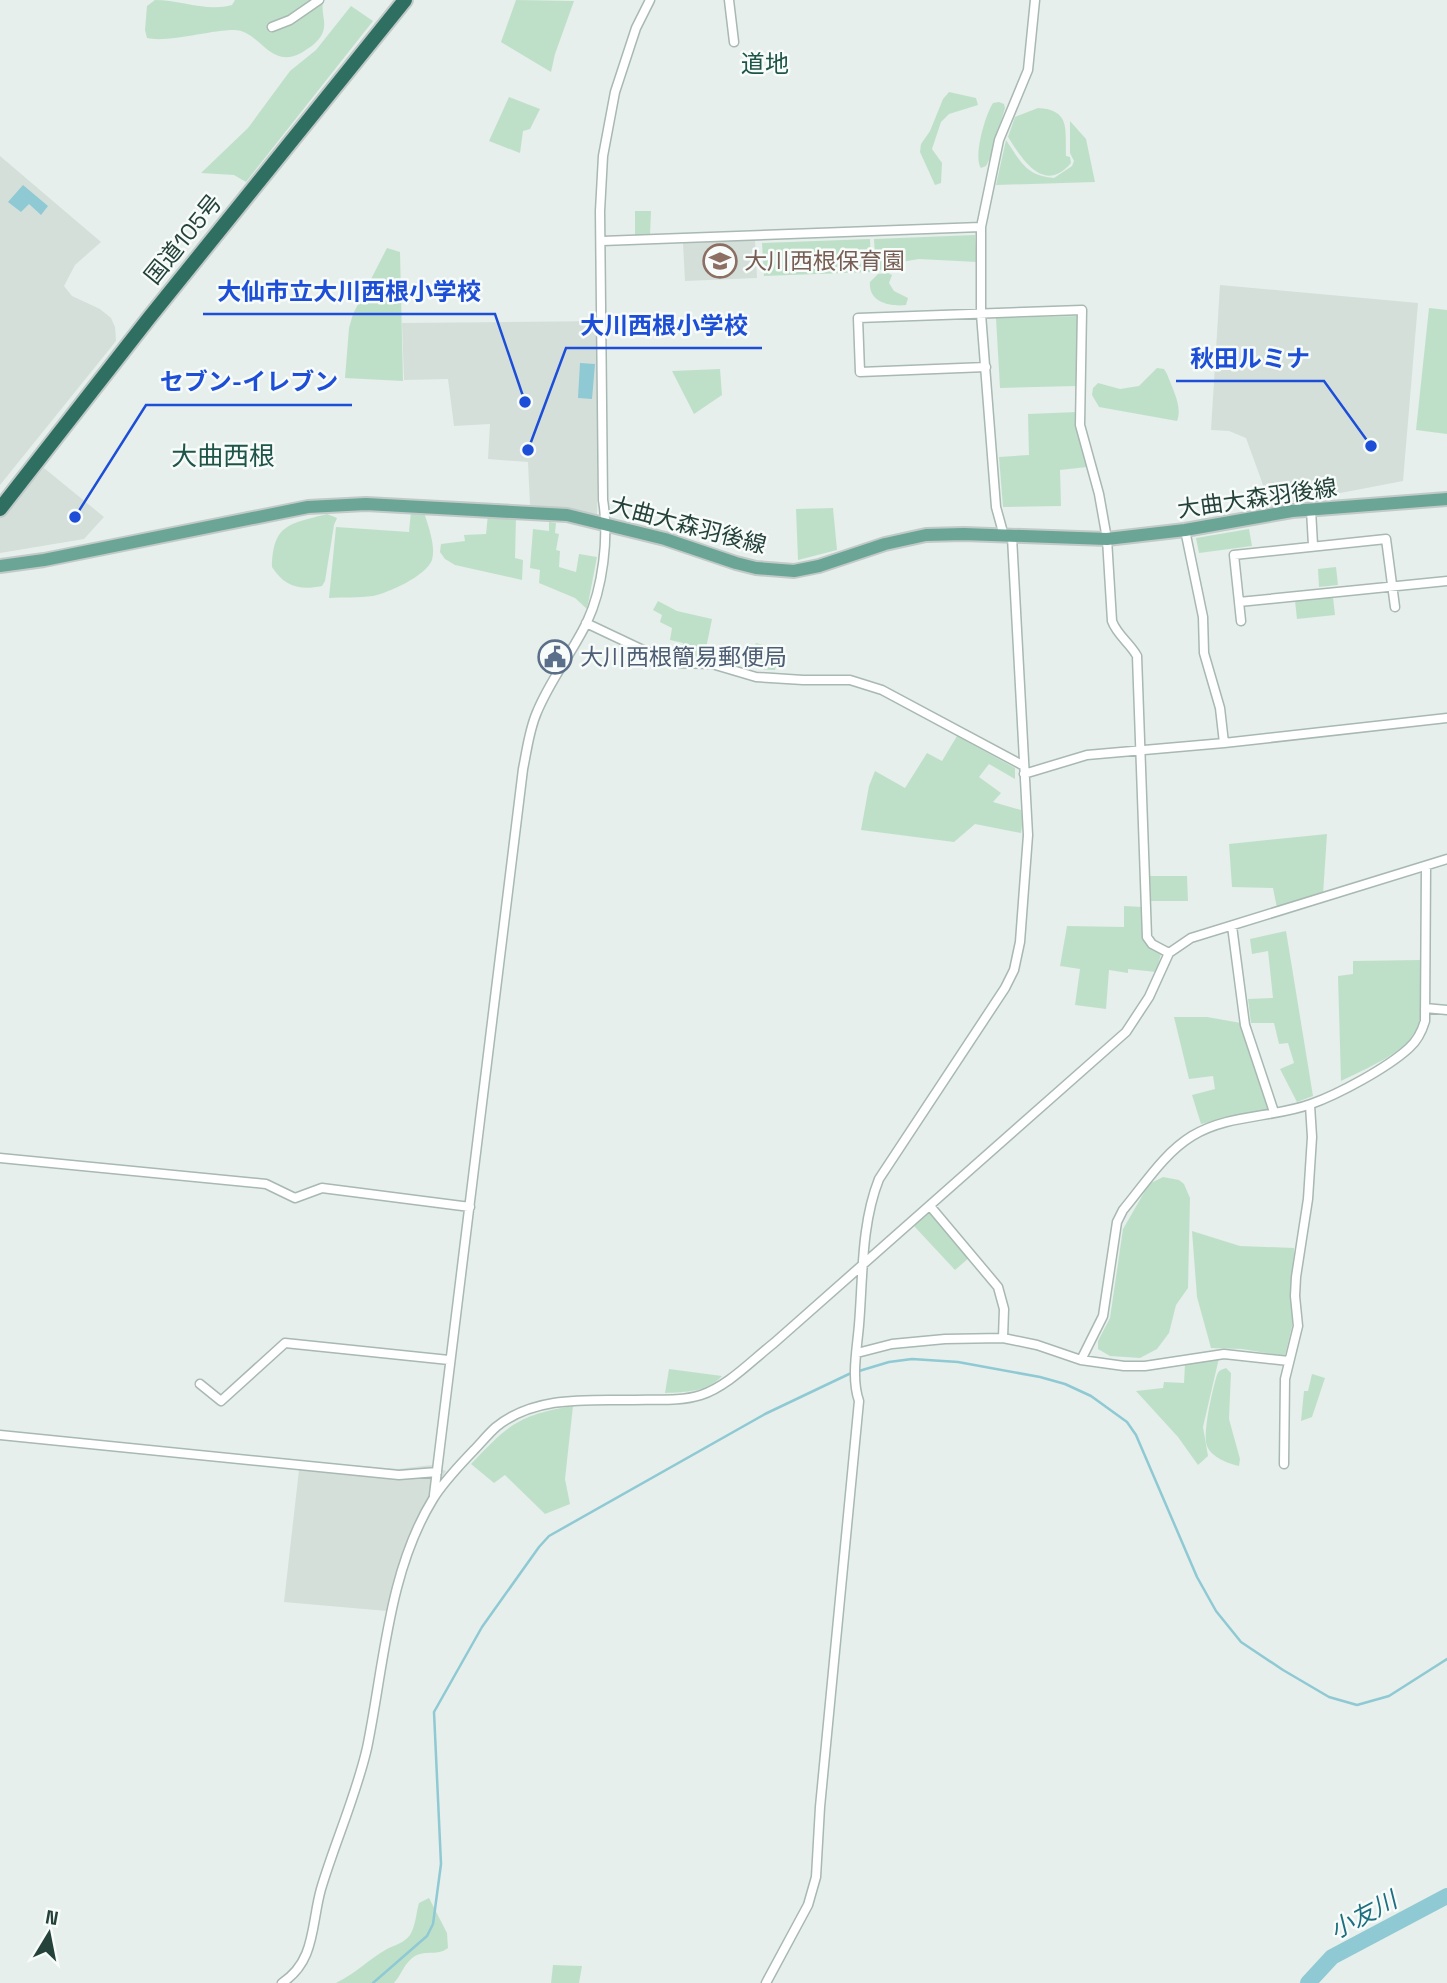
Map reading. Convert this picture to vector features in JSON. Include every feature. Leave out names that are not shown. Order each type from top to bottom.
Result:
[{"type":"highway","name":"国道105号","points":[[0,509],[157,307],[405,0]]},
{"type":"main road","name":"大曲大森羽後線","points":[[0,566],[44,560],[308,507],[338,505],[366,504],[541,513],[607,524],[664,539],[736,563],[794,571],[819,566],[885,544],[926,536],[1107,539],[1311,510],[1447,499]]},
{"type":"street","points":[[272,27],[290,20],[319,0]]},
{"type":"street","points":[[434,1497],[523,769],[537,711],[595,603],[604,556],[607,524],[603,500],[600,211],[603,156],[615,92],[636,28],[650,0]]},
{"type":"street","points":[[729,0],[734,42]]},
{"type":"street","points":[[766,1983],[808,1905],[816,1877],[821,1794],[859,1401],[856,1392],[857,1353],[870,1210],[879,1179],[1005,988],[1014,970],[1020,942],[1028,835],[1008,536],[996,507],[981,314],[981,227],[999,140],[1028,70],[1035,0]]},
{"type":"street","points":[[602,241],[981,227]]},
{"type":"street","points":[[986,367],[860,372],[858,318],[1082,310],[1080,425],[1099,495],[1107,539],[1112,621],[1115,630],[1132,647],[1136,656],[1142,751],[1147,937],[1152,944],[1169,953]]},
{"type":"street","points":[[1311,510],[1313,545]]},
{"type":"street","points":[[1185,530],[1203,617],[1204,653],[1220,708],[1224,743]]},
{"type":"street","points":[[1241,621],[1234,555],[1313,545],[1387,539],[1395,607]]},
{"type":"street","points":[[1239,602],[1447,581]]},
{"type":"street","points":[[586,623],[660,658],[677,663],[712,664],[756,677],[850,680],[881,690],[1024,770],[1087,755],[1447,718]]},
{"type":"street","points":[[282,1983],[291,1977],[305,1960],[310,1949],[320,1891],[366,1751],[392,1612],[417,1528],[434,1497],[462,1462],[495,1428],[530,1407],[571,1400],[681,1399],[714,1390],[774,1343],[1126,1032],[1149,997],[1169,953],[1191,938],[1447,859]]},
{"type":"street","points":[[1081,1360],[1103,1316],[1117,1222],[1123,1210],[1176,1148],[1208,1128],[1310,1105],[1394,1059],[1410,1047],[1422,1031],[1425,1008],[1426,866]]},
{"type":"street","points":[[1232,926],[1245,1025],[1274,1112]]},
{"type":"street","points":[[1425,1008],[1447,1010]]},
{"type":"street","points":[[1284,1464],[1285,1379],[1298,1326],[1295,1286],[1308,1199],[1312,1137],[1310,1105]]},
{"type":"street","points":[[0,1158],[266,1184],[295,1198],[322,1188],[470,1208]]},
{"type":"street","points":[[930,1206],[998,1287],[1004,1309],[1003,1338]]},
{"type":"street","points":[[857,1353],[892,1344],[945,1339],[1003,1338],[1037,1345],[1081,1360],[1137,1367],[1224,1354],[1289,1361]]},
{"type":"street","points":[[200,1384],[221,1401],[285,1343],[449,1360]]},
{"type":"street","points":[[0,1435],[399,1475],[437,1472]]},
{"type":"shaded area","points":[[0,156],[101,242],[75,265],[64,286],[72,296],[100,309],[111,318],[116,341],[0,485]]},
{"type":"shaded area","name":"大川西根保育園","points":[[755,240],[757,278],[685,281],[683,243]]},
{"type":"shaded area","points":[[1220,285],[1418,303],[1403,481],[1268,507],[1246,438],[1229,431],[1211,430]]},
{"type":"shaded area","points":[[600,321],[597,514],[530,505],[528,462],[488,459],[490,424],[454,426],[448,379],[404,380],[402,323]]},
{"type":"shaded area","points":[[44,468],[104,517],[84,539],[0,553],[0,518]]},
{"type":"shaded area","points":[[300,1461],[398,1469],[432,1465],[446,1471],[417,1519],[387,1611],[284,1602]]},
{"type":"green space","points":[[155,0],[223,7],[232,5],[235,0],[324,0],[324,27],[315,44],[290,57],[281,57],[251,36],[234,30],[166,39],[147,38],[147,6]]},
{"type":"green space","points":[[516,0],[574,1],[551,72],[501,42]]},
{"type":"green space","points":[[351,6],[373,21],[246,182],[234,175],[201,173],[248,128],[290,71],[316,50]]},
{"type":"green space","points":[[949,92],[976,98],[978,105],[949,114],[941,122],[932,149],[942,163],[941,183],[935,185],[920,152],[921,144]]},
{"type":"green space","points":[[509,97],[540,109],[530,129],[523,131],[520,153],[489,141]]},
{"type":"green space","points":[[993,103],[1004,104],[1005,108],[990,158],[986,166],[981,168],[978,155],[984,126]]},
{"type":"green space","points":[[1038,108],[1056,113],[1064,123],[1066,156],[1070,157],[1071,163],[1052,176],[1043,175],[1027,163],[1008,137],[1015,117]]},
{"type":"green space","points":[[1070,121],[1086,139],[1095,182],[996,185],[1006,140],[1025,166],[1037,174],[1054,178],[1072,166],[1074,161],[1070,153]]},
{"type":"green space","points":[[635,211],[651,211],[650,236],[635,236]]},
{"type":"green space","points":[[975,235],[977,262],[919,259],[895,263],[876,272],[874,239]]},
{"type":"green space","points":[[870,239],[871,272],[764,276],[762,243]]},
{"type":"green space","points":[[387,248],[400,252],[403,381],[345,378],[349,328],[353,314]]},
{"type":"green space","points":[[878,274],[892,275],[889,283],[894,291],[908,298],[906,305],[881,302],[870,289],[870,282]]},
{"type":"green space","points":[[1429,308],[1447,310],[1447,434],[1416,430]]},
{"type":"green space","points":[[1078,316],[1076,386],[1000,388],[996,318]]},
{"type":"green space","points":[[1157,368],[1164,369],[1174,391],[1179,410],[1177,421],[1099,407],[1092,395],[1093,388],[1098,383],[1120,389],[1139,386]]},
{"type":"green space","points":[[720,369],[722,395],[694,414],[672,371]]},
{"type":"green space","points":[[1077,412],[1076,424],[1087,467],[1060,470],[1061,506],[1003,507],[999,457],[1029,455],[1028,414]]},
{"type":"green space","points":[[833,508],[837,550],[798,560],[796,509]]},
{"type":"green space","points":[[411,511],[424,512],[433,548],[432,560],[428,566],[406,583],[380,594],[329,598],[336,527],[409,532]]},
{"type":"green space","points":[[327,514],[337,518],[325,581],[322,586],[306,588],[287,583],[272,567],[273,553],[280,534],[293,524]]},
{"type":"green space","points":[[488,514],[516,516],[515,558],[523,560],[522,580],[455,565],[440,552],[441,544],[465,541],[464,535],[486,534]]},
{"type":"green space","points":[[549,522],[556,523],[555,533],[559,534],[556,550],[560,551],[559,567],[576,572],[579,554],[597,557],[587,609],[575,598],[539,583],[540,570],[530,568],[533,529],[549,531]]},
{"type":"green space","points":[[1249,529],[1252,546],[1199,553],[1196,538]]},
{"type":"green space","points":[[1336,567],[1338,585],[1319,587],[1318,569]]},
{"type":"green space","points":[[1333,597],[1335,615],[1297,619],[1295,601]]},
{"type":"green space","points":[[658,601],[677,611],[712,619],[704,658],[682,653],[683,643],[670,640],[672,628],[660,622],[662,615],[653,610]]},
{"type":"green space","points":[[756,643],[771,647],[770,660],[777,661],[775,670],[759,669],[746,664]]},
{"type":"green space","points":[[957,736],[1015,768],[1015,779],[989,764],[979,777],[1001,793],[993,802],[1021,810],[1021,833],[975,824],[954,842],[861,830],[869,786],[875,771],[905,788],[927,753],[942,761]]},
{"type":"green space","points":[[1327,834],[1323,895],[1277,908],[1273,888],[1232,887],[1229,844]]},
{"type":"green space","points":[[1150,876],[1187,876],[1188,901],[1151,901]]},
{"type":"green space","points":[[1124,906],[1143,907],[1144,935],[1149,944],[1161,954],[1156,972],[1128,969],[1128,973],[1109,970],[1106,1009],[1075,1005],[1080,969],[1060,966],[1067,926],[1124,927]]},
{"type":"green space","points":[[1286,931],[1313,1096],[1297,1102],[1280,1069],[1294,1063],[1288,1043],[1279,1044],[1274,1023],[1251,1023],[1248,999],[1273,998],[1268,951],[1252,954],[1250,939]]},
{"type":"green space","points":[[1420,960],[1421,1011],[1414,1036],[1385,1059],[1341,1081],[1338,976],[1353,974],[1353,961]]},
{"type":"green space","points":[[1174,1017],[1207,1017],[1241,1023],[1271,1108],[1201,1124],[1192,1095],[1215,1089],[1213,1076],[1189,1079]]},
{"type":"green space","points":[[1163,1177],[1179,1180],[1184,1184],[1190,1198],[1188,1288],[1176,1305],[1169,1333],[1157,1349],[1140,1358],[1110,1356],[1098,1349],[1098,1341],[1110,1318],[1123,1229],[1149,1184]]},
{"type":"green space","points":[[929,1213],[970,1257],[955,1270],[914,1226]]},
{"type":"green space","points":[[1192,1231],[1240,1246],[1294,1248],[1293,1322],[1285,1356],[1242,1349],[1211,1348],[1197,1297]]},
{"type":"green space","points":[[1219,1358],[1203,1427],[1208,1456],[1198,1465],[1178,1437],[1136,1391],[1163,1388],[1164,1382],[1184,1383],[1185,1364]]},
{"type":"green space","points":[[1226,1368],[1231,1373],[1229,1419],[1240,1459],[1239,1466],[1216,1457],[1209,1450],[1206,1440],[1215,1381],[1220,1370]]},
{"type":"green space","points":[[669,1369],[722,1376],[703,1388],[665,1393]]},
{"type":"green space","points":[[1312,1374],[1325,1378],[1312,1417],[1301,1421],[1304,1391],[1308,1391]]},
{"type":"green space","points":[[573,1406],[565,1479],[570,1504],[545,1514],[505,1475],[494,1483],[471,1464],[515,1424],[539,1413]]},
{"type":"green space","points":[[429,1898],[447,1933],[448,1948],[415,1956],[394,1983],[336,1983],[380,1953],[408,1938],[414,1927],[419,1903]]},
{"type":"green space","points":[[553,1965],[582,1966],[579,1983],[551,1983]]},
{"type":"water","points":[[23,185],[48,206],[41,215],[29,204],[21,212],[8,202]]},
{"type":"water","points":[[580,363],[595,364],[592,399],[578,398]]},
{"type":"waterway","points":[[373,1983],[427,1936],[433,1924],[441,1864],[434,1712],[482,1627],[539,1547],[549,1536],[765,1414],[849,1374],[889,1362],[912,1359],[958,1362],[1040,1377],[1065,1384],[1091,1396],[1127,1422],[1136,1435],[1197,1577],[1216,1611],[1241,1642],[1329,1697],[1357,1705],[1389,1696],[1447,1659]]},
{"type":"waterway","name":"小友川","points":[[1308,1983],[1332,1957],[1447,1896]]},
{"type":"place","name":"大川西根保育園","points":[[720,261]]},
{"type":"place","name":"大仙市立大川西根小学校","points":[[525,402]]},
{"type":"place","name":"秋田ルミナ","points":[[1371,446]]},
{"type":"place","name":"大川西根小学校","points":[[528,450]]},
{"type":"place","name":"セブン-イレブン","points":[[75,517]]},
{"type":"place","name":"大川西根簡易郵便局","points":[[555,657]]},
{"type":"district","name":"道地","points":[[765,63]]},
{"type":"district","name":"大曲西根","points":[[223,456]]}]
